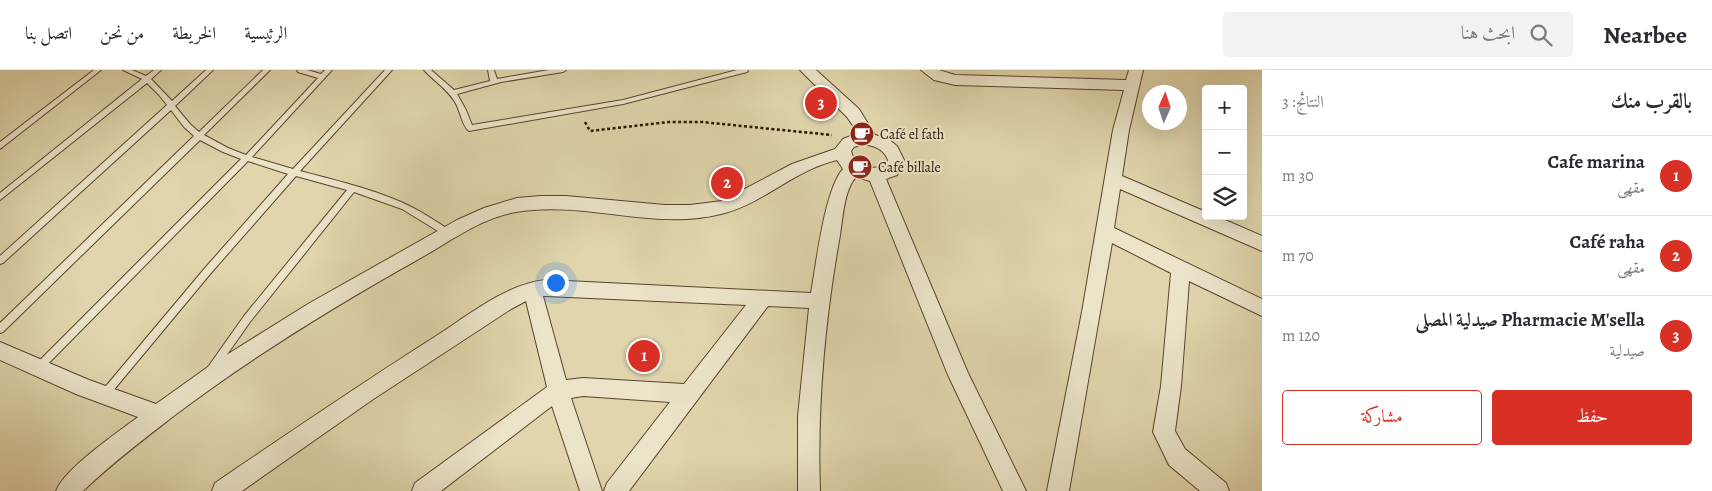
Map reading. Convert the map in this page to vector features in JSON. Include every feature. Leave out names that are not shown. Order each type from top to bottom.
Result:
[{"type":"street","points":[[807,70],[853,113],[865,138]]},
{"type":"street","points":[[928,70],[939,77],[955,80],[1134,77],[1120,130],[1105,232],[1058,491]]},
{"type":"street","points":[[67,491],[94,465],[206,378],[368,278],[496,211],[526,204],[571,204],[680,211],[714,209],[742,200],[809,163],[842,153],[848,143],[865,138],[884,144],[890,149],[896,160],[891,171],[878,176],[853,170],[847,165],[842,153]]},
{"type":"street","points":[[809,491],[808,414],[820,301],[840,190],[845,178],[853,170]]},
{"type":"street","points":[[878,176],[916,277],[961,384],[1015,491]]},
{"type":"street","points":[[1113,179],[1262,244]]},
{"type":"street","points":[[1105,232],[1262,308]]},
{"type":"street","points":[[1181,269],[1171,386],[1164,432],[1177,457],[1218,491]]},
{"type":"street","points":[[223,491],[451,336],[504,303],[532,289],[542,287],[820,301]]},
{"type":"street","points":[[532,289],[558,391],[592,491]]},
{"type":"street","points":[[616,491],[763,298]]},
{"type":"street","points":[[0,350],[38,368],[158,415]]},
{"type":"street","points":[[423,491],[558,391],[583,388],[689,394]]},
{"type":"lane","points":[[0,146],[98,70]]},
{"type":"lane","points":[[126,70],[147,80],[180,120],[199,136],[227,150],[401,205],[449,234]]},
{"type":"lane","points":[[0,197],[158,70]]},
{"type":"lane","points":[[0,261],[210,70]]},
{"type":"lane","points":[[0,329],[267,70]]},
{"type":"lane","points":[[300,70],[322,77]]},
{"type":"lane","points":[[38,368],[248,157],[329,70]]},
{"type":"lane","points":[[104,395],[184,298],[295,172],[389,70]]},
{"type":"lane","points":[[427,70],[453,93],[465,114],[469,128],[623,102],[745,70]]},
{"type":"lane","points":[[491,70],[494,82]]},
{"type":"lane","points":[[453,93],[494,82],[563,70]]},
{"type":"lane","points":[[206,378],[247,319],[352,189]]},
{"type":"path","points":[[579,110],[590,131],[669,122],[702,122],[865,138]]},
{"type":"place","name":"Pharmacie M'sella صيدلية المصلى","points":[[821,103]]},
{"type":"place","name":"Café el fath","points":[[862,134]]},
{"type":"place","name":"Café billale","points":[[860,167]]},
{"type":"place","name":"Café raha","points":[[727,183]]},
{"type":"place","name":"Cafe marina","points":[[644,356]]}]
